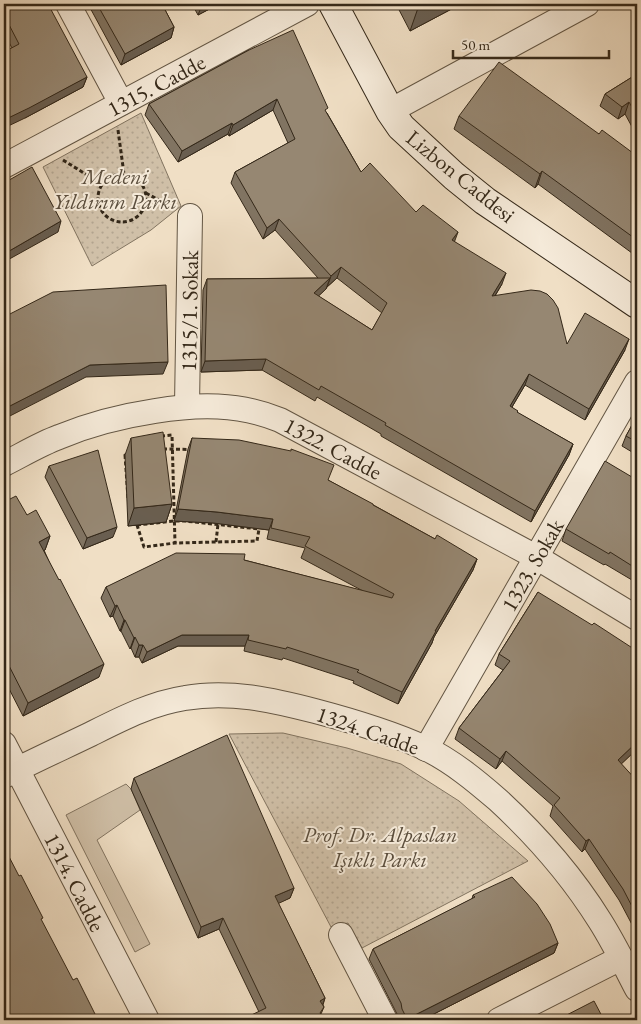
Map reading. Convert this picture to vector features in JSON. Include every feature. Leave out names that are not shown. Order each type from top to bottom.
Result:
[{"type":"main road","name":"Lizbon Caddesi","points":[[333,4],[390,111],[401,127],[454,176],[485,201],[637,304]]},
{"type":"street","points":[[68,4],[118,105]]},
{"type":"street","name":"1315. Cadde","points":[[4,166],[307,4]]},
{"type":"street","points":[[390,111],[586,4]]},
{"type":"street","name":"1315/1. Sokak","points":[[188,406],[190,216]]},
{"type":"street","name":"1323. Sokak","points":[[426,749],[637,382]]},
{"type":"street","name":"1322. Cadde","points":[[4,464],[59,436],[94,424],[134,414],[188,406],[251,410],[280,420],[536,557],[637,618]]},
{"type":"street","name":"1324. Cadde","points":[[10,773],[141,711],[169,701],[200,695],[232,695],[270,700],[355,721],[426,749],[454,765],[483,787],[506,808],[564,869],[606,931],[637,989]]},
{"type":"street","name":"1314. Cadde","points":[[4,744],[10,773],[147,1020]]},
{"type":"street","points":[[341,935],[385,1020]]},
{"type":"street","points":[[499,1020],[621,958]]},
{"type":"path","points":[[118,105],[124,174]]},
{"type":"path","points":[[41,146],[103,184]]},
{"type":"path","points":[[119,174],[135,177],[141,182],[146,193],[146,205],[137,218],[130,222],[122,223],[107,217],[102,211],[98,196],[103,184],[112,176],[119,174]]},
{"type":"path","points":[[146,193],[190,216]]},
{"type":"path","points":[[172,449],[175,543]]},
{"type":"path","points":[[172,449],[221,450],[278,461],[256,541],[175,543],[144,547],[137,525],[128,498],[125,455],[172,449]]},
{"type":"path","points":[[216,542],[219,515]]},
{"type":"path","points":[[137,525],[174,521],[260,529]]},
{"type":"green space","name":"Medeni Yıldırım Parkı","points":[[141,113],[181,206],[151,230],[92,266],[43,167]]},
{"type":"green space","name":"Prof. Dr. Alpaslan Işıklı Parkı","points":[[283,733],[347,748],[401,764],[459,801],[528,861],[362,948],[348,923],[331,927],[229,734]]},
{"type":"green space","points":[[126,784],[131,789],[140,810],[97,840],[150,944],[135,952],[66,815]]},
{"type":"building","points":[[4,4],[48,4],[87,77],[4,120],[4,52],[19,44],[4,15]]},
{"type":"building","points":[[97,4],[162,4],[174,27],[125,54]]},
{"type":"building","points":[[416,4],[426,4],[418,8]]},
{"type":"building","points":[[293,30],[328,108],[325,110],[361,172],[370,163],[416,212],[423,205],[458,232],[452,240],[506,273],[492,296],[531,290],[547,294],[558,308],[567,344],[585,313],[629,339],[589,409],[529,374],[510,406],[517,412],[573,444],[535,511],[321,386],[319,390],[266,359],[205,361],[207,279],[330,278],[314,293],[372,330],[387,303],[341,267],[331,276],[279,219],[267,228],[235,172],[295,139],[277,99],[233,125],[232,123],[182,151],[149,104],[249,50]]},
{"type":"building","points":[[499,62],[599,134],[602,130],[637,156],[637,240],[542,171],[540,174],[459,116]]},
{"type":"building","points":[[637,74],[637,116],[629,102],[622,107],[605,94]]},
{"type":"building","points":[[32,167],[61,221],[4,254],[4,183]]},
{"type":"building","points":[[166,285],[168,362],[90,365],[4,409],[4,317],[53,292]]},
{"type":"building","points":[[637,416],[637,442],[626,436]]},
{"type":"building","points":[[163,432],[172,504],[134,508],[131,438]]},
{"type":"building","points":[[192,438],[239,440],[291,451],[291,449],[334,465],[328,480],[435,539],[437,535],[477,559],[402,692],[357,672],[359,670],[287,647],[286,649],[248,640],[249,635],[182,635],[147,652],[143,645],[139,645],[117,605],[115,606],[106,587],[176,553],[245,554],[244,560],[392,598],[394,594],[305,546],[310,537],[271,528],[273,519],[178,509]]},
{"type":"building","points":[[98,450],[117,527],[87,538],[49,466]]},
{"type":"building","points":[[605,461],[637,480],[637,569],[610,552],[609,554],[566,529]]},
{"type":"building","points":[[16,496],[27,515],[36,510],[50,536],[39,542],[104,664],[28,703],[4,656],[4,502]]},
{"type":"building","points":[[538,592],[592,625],[594,623],[637,651],[637,742],[618,760],[637,781],[637,916],[623,889],[589,839],[586,841],[554,805],[560,798],[506,751],[500,759],[459,728],[510,661],[499,654]]},
{"type":"building","points":[[227,735],[294,888],[275,896],[325,998],[320,1001],[324,1007],[320,1013],[324,1018],[323,1020],[241,1020],[266,1008],[223,918],[201,927],[134,778]]},
{"type":"building","points":[[4,847],[19,876],[21,875],[43,918],[41,919],[73,980],[77,978],[97,1018],[94,1020],[4,1020]]},
{"type":"building","points":[[512,877],[537,904],[550,924],[558,943],[407,1019],[401,1003],[373,949],[475,897],[473,895]]},
{"type":"building","points":[[594,1001],[604,1020],[557,1020]]}]
